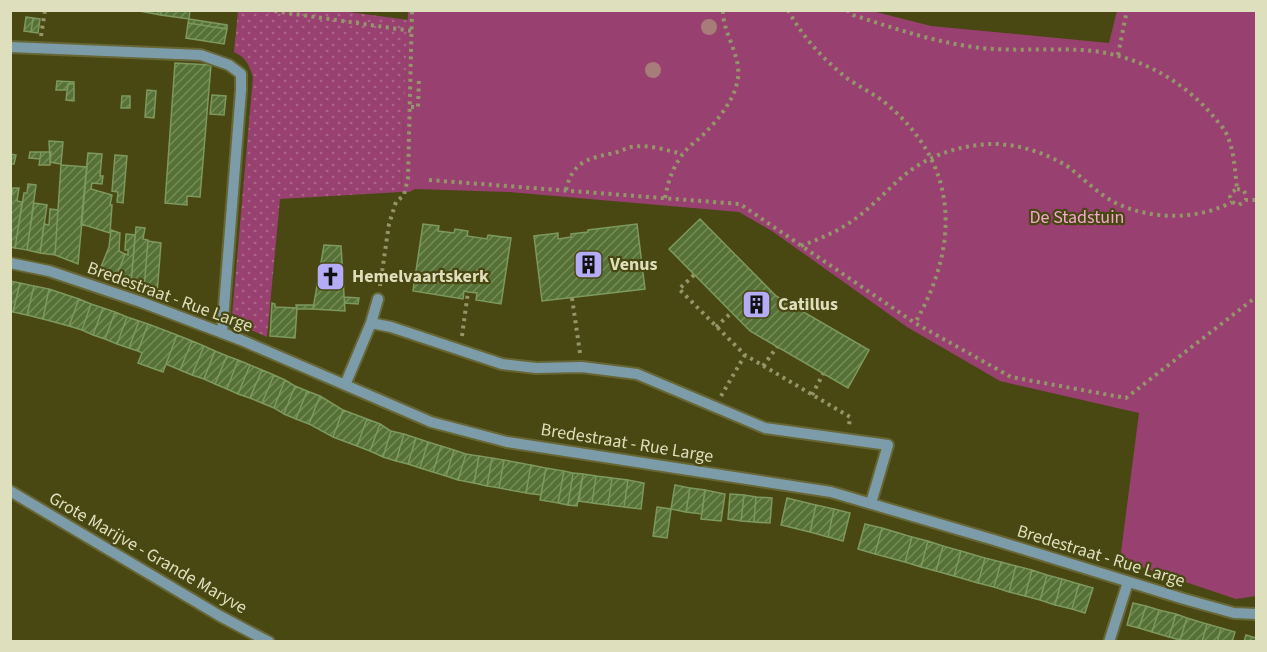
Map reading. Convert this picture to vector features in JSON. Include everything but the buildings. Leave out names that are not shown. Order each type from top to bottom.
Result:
[{"type":"street","points":[[10,47],[201,55],[229,65],[241,74],[222,333]]},
{"type":"street","name":"Bredestraat - Rue Large","points":[[10,263],[49,271],[93,284],[222,333],[431,422],[507,441],[831,492],[1234,613],[1254,614]]},
{"type":"street","points":[[345,385],[371,323],[378,299]]},
{"type":"street","points":[[371,323],[391,327],[502,364],[536,368],[582,367],[637,374],[765,428],[888,445],[871,503]]},
{"type":"street","name":"Grote Marijve - Grande Maryve","points":[[10,491],[220,616],[269,642]]},
{"type":"street","points":[[1109,642],[1128,582]]},
{"type":"path","points":[[39,48],[45,10]]},
{"type":"path","points":[[267,10],[412,28]]},
{"type":"path","points":[[378,299],[389,224],[396,202],[404,195],[408,178],[412,10]]},
{"type":"path","points":[[665,198],[669,177],[682,154],[713,126],[727,106],[736,85],[738,67],[723,10]]},
{"type":"path","points":[[788,10],[809,42],[828,63],[882,100],[906,122],[932,158],[944,198],[946,230],[944,252],[936,281],[915,323]]},
{"type":"path","points":[[847,10],[853,15],[917,36],[974,47],[1016,50],[1082,50],[1118,55],[1138,62],[1175,82],[1205,106],[1225,131],[1235,166],[1236,189]]},
{"type":"path","points":[[1118,55],[1127,10]]},
{"type":"path","points":[[411,107],[418,107],[419,78]]},
{"type":"path","points":[[801,246],[845,225],[878,200],[903,176],[932,158],[964,147],[991,144],[1029,149],[1049,157],[1067,166],[1095,189],[1117,203],[1139,211],[1161,215],[1193,215],[1217,210],[1232,202]]},
{"type":"path","points":[[566,190],[568,179],[581,162],[592,157],[633,147],[659,148],[682,154]]},
{"type":"path","points":[[429,180],[740,204],[915,323],[1011,378],[1126,398],[1257,297]]},
{"type":"path","points":[[1236,189],[1243,190],[1246,200]]},
{"type":"path","points":[[1236,189],[1230,197],[1232,202],[1239,205],[1246,200],[1257,200]]},
{"type":"path","points":[[694,275],[679,289],[745,355],[850,417],[848,440]]},
{"type":"path","points":[[460,351],[468,292]]},
{"type":"path","points":[[572,298],[582,367]]},
{"type":"path","points":[[716,327],[732,312]]},
{"type":"path","points":[[762,366],[777,347]]},
{"type":"path","points":[[715,407],[745,355]]},
{"type":"path","points":[[812,395],[823,374]]},
{"type":"green space","points":[[238,11],[342,11],[408,20],[401,192],[280,199],[267,337],[235,323],[232,316],[253,77],[246,62],[234,52]]},
{"type":"green space","name":"De Stadstuin","points":[[408,11],[872,11],[931,26],[1109,43],[1117,11],[1256,11],[1256,596],[1236,599],[1120,560],[1139,413],[1000,381],[907,327],[772,231],[739,212],[509,192],[415,189],[401,192]]},
{"type":"place","name":"Venus","points":[[589,264]]},
{"type":"place","name":"Hemelvaartskerk","points":[[331,276]]},
{"type":"place","name":"Catillus","points":[[757,304]]}]
